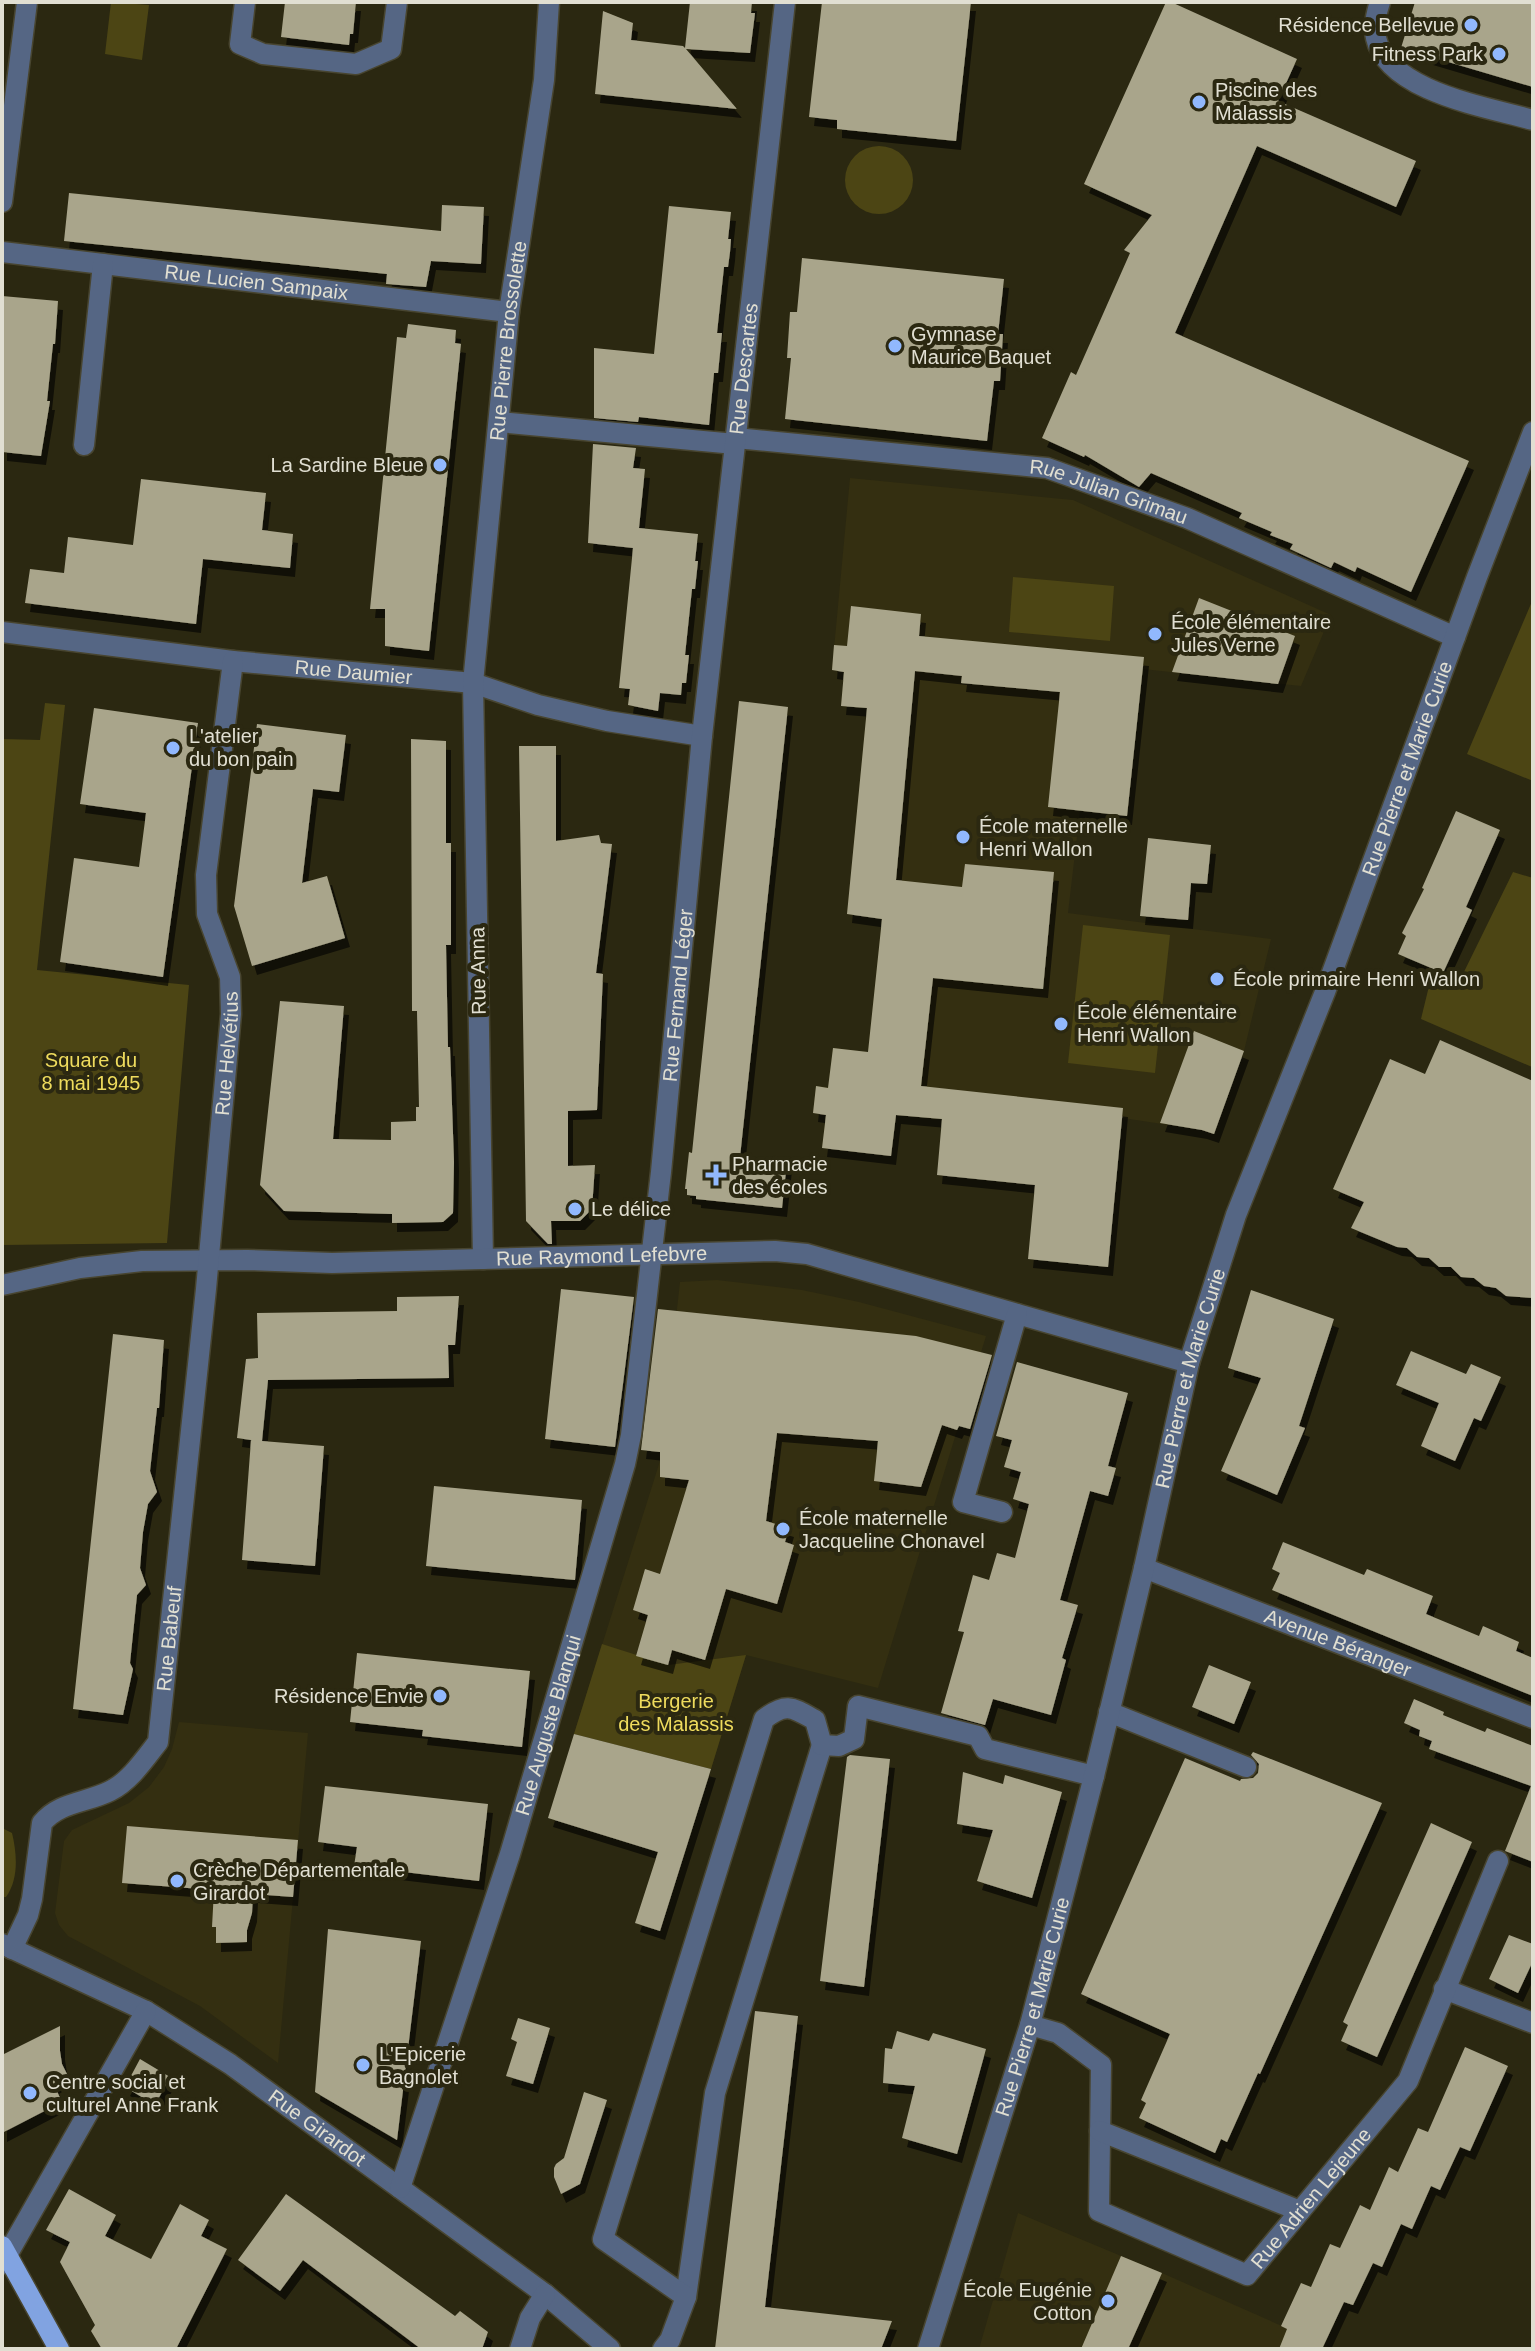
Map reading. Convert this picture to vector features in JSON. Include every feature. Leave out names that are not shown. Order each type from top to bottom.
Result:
[{"type":"main road","points":[[4,2255],[59,2349]]},
{"type":"street","points":[[2,202],[27,2]]},
{"type":"street","points":[[245,2],[240,44],[263,54],[356,64],[391,49],[397,2]]},
{"type":"street","name":"Rue Pierre Brossolette","points":[[473,683],[509,312],[544,80],[549,2]]},
{"type":"street","name":"Rue Descartes","points":[[702,736],[785,2]]},
{"type":"street","points":[[1380,2],[1375,18],[1376,39],[1386,59],[1403,76],[1440,93],[1533,120]]},
{"type":"street","name":"Rue Lucien Sampaix","points":[[2,252],[509,312]]},
{"type":"street","points":[[84,445],[103,264]]},
{"type":"street","name":"Rue Julian Grimau","points":[[499,422],[1047,468],[1187,518],[1455,637]]},
{"type":"street","name":"Rue Pierre et Marie Curie","points":[[928,2349],[1030,2025],[1144,1568],[1189,1363],[1236,1215],[1325,992],[1533,432]]},
{"type":"street","name":"Rue Daumier","points":[[2,632],[233,661],[473,683],[538,705],[607,721],[702,736]]},
{"type":"street","name":"Rue Helvétius","points":[[208,1259],[231,1014],[230,977],[207,914],[206,875],[233,661]]},
{"type":"street","name":"Rue Anna","points":[[473,683],[483,1259]]},
{"type":"street","name":"Rue Fernand Léger","points":[[652,1253],[702,736]]},
{"type":"street","name":"Rue Raymond Lefebvre","points":[[2,1285],[80,1268],[142,1261],[208,1259],[332,1263],[775,1251],[807,1254],[1189,1363]]},
{"type":"street","name":"Rue Auguste Blanqui","points":[[400,2188],[510,1854],[625,1464],[652,1253]]},
{"type":"street","name":"Rue Babeuf","points":[[7,1946],[28,1915],[42,1823],[60,1807],[112,1791],[136,1771],[158,1742],[208,1259]]},
{"type":"street","points":[[1002,1512],[963,1502],[1017,1314]]},
{"type":"street","name":"Avenue Béranger","points":[[1144,1568],[1533,1718]]},
{"type":"street","points":[[822,1745],[839,1746],[854,1739],[858,1706],[978,1736],[985,1749],[1094,1776]]},
{"type":"street","points":[[663,2349],[670,2340],[686,2297],[715,2093],[822,1745],[815,1720],[792,1707],[777,1709],[764,1719],[603,2239],[686,2297]]},
{"type":"street","points":[[1109,1712],[1246,1767]]},
{"type":"street","name":"Rue Adrien Lejeune","points":[[1030,2025],[1058,2033],[1101,2065],[1099,2211],[1247,2275],[1408,2081],[1498,1861]]},
{"type":"street","name":"Rue Girardot","points":[[7,1946],[146,2011],[230,2064],[545,2294],[610,2349]]},
{"type":"street","points":[[1444,1989],[1533,2023]]},
{"type":"street","points":[[4,2255],[146,2011]]},
{"type":"street","points":[[1100,2131],[1300,2211]]},
{"type":"street","points":[[520,2349],[530,2318],[545,2294]]},
{"type":"shaded area","points":[[850,478],[1073,500],[1331,615],[1301,686],[1143,669],[1127,816],[1080,811],[1068,913],[1271,939],[1244,1051],[1214,1134],[1103,1115],[942,1120],[896,1115],[891,1156],[822,1148],[826,1115],[813,1113],[816,1086],[828,1087],[833,1048],[868,1052],[882,919],[847,914],[867,709],[841,706],[844,672],[832,670]]},
{"type":"shaded area","name":"École maternelle Jacqueline Chonavel","points":[[717,1280],[802,1290],[986,1336],[878,1688],[746,1655],[711,1769],[574,1734],[660,1461],[680,1282]]},
{"type":"shaded area","name":"Crèche Départementale Girardot","points":[[179,1722],[308,1733],[278,2063],[200,2006],[68,1936],[59,1925],[55,1913],[64,1841],[72,1830],[129,1803],[149,1787],[164,1767]]},
{"type":"shaded area","name":"École Eugénie Cotton","points":[[1018,2213],[1162,2273],[1334,2349],[979,2349]]},
{"type":"green space","points":[[111,2],[149,5],[142,60],[105,54]]},
{"type":"green space","points":[[879,146],[903,156],[913,180],[903,204],[879,214],[855,204],[845,180],[855,156]]},
{"type":"green space","points":[[1013,577],[1114,586],[1110,641],[1009,632]]},
{"type":"green space","points":[[1533,599],[1533,781],[1467,754]]},
{"type":"green space","name":"Square du 8 mai 1945","points":[[45,703],[65,705],[37,970],[189,985],[167,1243],[2,1245],[2,739],[40,740]]},
{"type":"green space","points":[[1513,872],[1533,878],[1532,1067],[1421,1019],[1430,982],[1460,980]]},
{"type":"green space","points":[[1083,925],[1170,935],[1155,1073],[1068,1063]]},
{"type":"green space","name":"Bergerie des Malassis","points":[[602,1644],[668,1665],[746,1655],[711,1769],[574,1734]]},
{"type":"green space","points":[[2,1828],[12,1833],[16,1858],[13,1882],[6,1897],[2,1897]]},
{"type":"building","points":[[285,2],[356,2],[349,45],[281,37]]},
{"type":"building","points":[[690,2],[752,2],[751,13],[755,13],[750,53],[686,49],[737,109],[595,94],[603,11],[633,23],[631,40],[685,48]]},
{"type":"building","points":[[822,2],[971,2],[956,141],[837,129],[837,120],[809,117]]},
{"type":"building","points":[[1166,2],[1297,59],[1278,101],[1416,161],[1396,207],[1257,146],[1175,333],[1469,461],[1411,592],[1357,567],[1355,572],[1334,562],[1331,568],[1290,549],[1293,544],[1270,535],[1272,532],[1239,518],[1242,513],[1151,473],[1139,487],[1085,455],[1042,438],[1071,372],[1076,375],[1130,253],[1124,250],[1152,215],[1084,184]]},
{"type":"building","name":"Résidence Bellevue","points":[[1415,2],[1533,2],[1533,87],[1401,48]]},
{"type":"building","points":[[69,193],[441,231],[442,205],[484,207],[481,264],[431,261],[426,287],[386,284],[387,274],[64,241]]},
{"type":"building","points":[[669,206],[731,212],[730,252],[728,267],[724,267],[717,333],[722,333],[718,373],[714,373],[709,425],[639,417],[638,422],[594,418],[594,348],[654,354]]},
{"type":"building","name":"Gymnase Maurice Baquet","points":[[802,258],[1004,279],[998,334],[1003,334],[1000,381],[994,381],[987,441],[785,419],[791,358],[787,358],[790,312],[797,312]]},
{"type":"building","points":[[2,296],[58,301],[47,401],[50,401],[41,456],[2,452]]},
{"type":"building","points":[[408,324],[456,330],[455,343],[461,344],[429,651],[385,646],[385,609],[370,609],[397,337],[406,338]]},
{"type":"building","points":[[593,444],[636,448],[633,468],[645,469],[639,528],[698,534],[695,589],[692,589],[685,655],[689,655],[686,683],[682,683],[681,695],[660,693],[658,711],[628,705],[630,689],[619,688],[633,548],[588,543]]},
{"type":"building","points":[[141,479],[266,493],[262,530],[293,534],[290,568],[203,559],[196,624],[25,603],[30,569],[64,573],[68,537],[133,545]]},
{"type":"building","points":[[1199,598],[1295,636],[1278,684],[1172,672]]},
{"type":"building","points":[[851,606],[921,614],[919,636],[1144,657],[1127,816],[1048,807],[1060,692],[961,683],[962,676],[915,671],[896,880],[962,887],[965,864],[1054,872],[1043,989],[933,978],[921,1086],[1123,1108],[1108,1267],[1028,1259],[1035,1185],[937,1175],[942,1119],[896,1115],[891,1156],[822,1148],[826,1115],[813,1113],[816,1086],[828,1088],[833,1048],[868,1052],[882,919],[847,914],[867,708],[841,706],[844,672],[832,670],[834,645],[847,646]]},
{"type":"building","points":[[739,701],[788,707],[740,1157],[787,1162],[782,1208],[696,1199],[696,1196],[687,1195],[685,1189],[689,1152],[692,1153]]},
{"type":"building","points":[[94,708],[198,723],[163,977],[60,962],[74,858],[139,867],[146,813],[80,804]]},
{"type":"building","points":[[257,724],[346,735],[339,792],[313,789],[302,883],[327,876],[345,938],[252,966],[234,906]]},
{"type":"building","points":[[411,739],[446,741],[446,843],[451,843],[451,945],[446,945],[453,1213],[443,1222],[392,1223],[392,1214],[284,1211],[260,1185],[280,1001],[344,1006],[333,1139],[391,1140],[391,1122],[416,1121],[416,1107],[419,1107],[417,1011],[412,1011]]},
{"type":"building","points":[[519,746],[556,746],[556,841],[599,835],[601,843],[612,844],[596,973],[603,974],[597,1110],[568,1111],[568,1166],[595,1165],[592,1209],[580,1221],[551,1221],[552,1244],[548,1244],[526,1221]]},
{"type":"building","points":[[1456,811],[1500,830],[1466,907],[1472,910],[1443,973],[1398,954],[1406,936],[1402,933]]},
{"type":"building","points":[[1148,838],[1211,845],[1207,884],[1191,883],[1188,920],[1140,916]]},
{"type":"building","points":[[1194,1031],[1244,1051],[1214,1134],[1160,1123]]},
{"type":"building","points":[[1440,1040],[1533,1081],[1533,1298],[1506,1296],[1474,1278],[1461,1277],[1451,1267],[1439,1267],[1429,1258],[1417,1257],[1407,1248],[1397,1247],[1351,1228],[1364,1202],[1333,1189],[1390,1059],[1425,1074]]},
{"type":"building","points":[[561,1289],[634,1297],[615,1447],[545,1439]]},
{"type":"building","points":[[1251,1290],[1334,1319],[1299,1426],[1305,1428],[1277,1495],[1221,1471],[1261,1378],[1228,1368]]},
{"type":"building","points":[[459,1296],[455,1345],[448,1345],[449,1378],[268,1380],[262,1441],[324,1446],[315,1566],[242,1560],[251,1440],[237,1438],[246,1359],[258,1358],[257,1313],[397,1311],[397,1297]]},
{"type":"building","points":[[658,1309],[916,1336],[992,1355],[970,1429],[959,1426],[957,1430],[942,1425],[921,1487],[874,1481],[878,1441],[777,1433],[766,1521],[789,1528],[785,1542],[794,1545],[777,1604],[726,1589],[705,1660],[672,1650],[668,1665],[636,1656],[648,1615],[633,1610],[645,1569],[660,1574],[689,1480],[660,1477],[660,1452],[641,1450]]},
{"type":"building","points":[[113,1334],[164,1340],[150,1471],[157,1492],[148,1504],[143,1532],[140,1568],[146,1585],[137,1595],[130,1663],[133,1669],[123,1715],[73,1709]]},
{"type":"building","points":[[1411,1351],[1466,1374],[1471,1364],[1501,1377],[1481,1421],[1474,1418],[1455,1461],[1421,1446],[1439,1403],[1396,1385]]},
{"type":"building","points":[[1017,1362],[1128,1393],[1108,1466],[1116,1468],[1108,1496],[1090,1491],[1060,1600],[1078,1605],[1062,1658],[1066,1660],[1051,1715],[993,1699],[985,1725],[941,1713],[964,1632],[958,1631],[973,1575],[989,1580],[997,1553],[1015,1558],[1029,1504],[1013,1499],[1021,1472],[1004,1467],[1012,1440],[996,1436]]},
{"type":"building","points":[[434,1486],[582,1500],[575,1580],[426,1566]]},
{"type":"building","points":[[1283,1542],[1364,1575],[1367,1569],[1433,1596],[1426,1614],[1479,1636],[1483,1626],[1519,1642],[1516,1651],[1533,1658],[1533,1696],[1272,1590],[1280,1573],[1272,1569]]},
{"type":"building","name":"Résidence Envie","points":[[357,1653],[530,1671],[522,1747],[422,1736],[423,1730],[350,1722]]},
{"type":"building","points":[[1209,1665],[1251,1682],[1234,1724],[1192,1707]]},
{"type":"building","points":[[1414,1699],[1485,1732],[1487,1728],[1533,1746],[1533,1862],[1505,1851],[1531,1786],[1429,1749],[1432,1741],[1419,1736],[1420,1730],[1404,1723]]},
{"type":"building","points":[[574,1734],[711,1769],[660,1931],[635,1923],[658,1852],[548,1818]]},
{"type":"building","points":[[1253,1752],[1382,1803],[1260,2074],[1227,2142],[1221,2139],[1215,2153],[1139,2118],[1146,2103],[1141,2100],[1170,2034],[1081,1994],[1185,1758],[1240,1781],[1253,1778],[1258,1773],[1259,1764],[1251,1755]]},
{"type":"building","points":[[847,1757],[890,1759],[864,1987],[820,1981]]},
{"type":"building","points":[[963,1772],[1003,1784],[1005,1775],[1062,1792],[1032,1898],[977,1881],[993,1830],[957,1824]]},
{"type":"building","points":[[325,1786],[488,1804],[479,1881],[354,1866],[357,1847],[318,1842]]},
{"type":"building","points":[[1431,1823],[1472,1842],[1377,2057],[1341,2041],[1348,2025],[1343,2022]]},
{"type":"building","points":[[127,1826],[298,1840],[293,1897],[253,1894],[247,1942],[216,1943],[216,1927],[212,1927],[214,1890],[122,1883]]},
{"type":"building","points":[[328,1929],[421,1941],[397,2140],[315,2092]]},
{"type":"building","points":[[1509,1935],[1533,1944],[1533,1961],[1518,1993],[1489,1979]]},
{"type":"building","points":[[755,2011],[798,2016],[765,2307],[892,2321],[881,2349],[715,2349]]},
{"type":"building","points":[[518,2018],[550,2028],[533,2084],[506,2076],[517,2042],[511,2039]]},
{"type":"building","name":"Centre social et culturel Anne Frank","points":[[60,2026],[62,2064],[68,2076],[54,2085],[62,2102],[2,2133],[2,2055]]},
{"type":"building","points":[[897,2031],[929,2041],[933,2033],[986,2049],[957,2154],[902,2138],[915,2086],[883,2083],[885,2048],[892,2049]]},
{"type":"building","points":[[1465,2047],[1508,2066],[1470,2151],[1460,2147],[1440,2190],[1431,2186],[1412,2229],[1401,2224],[1382,2267],[1373,2263],[1353,2305],[1344,2302],[1322,2349],[1279,2349],[1287,2329],[1281,2326],[1301,2283],[1311,2287],[1330,2244],[1340,2248],[1360,2205],[1370,2210],[1389,2167],[1398,2172],[1418,2128],[1428,2132]]},
{"type":"building","points":[[140,2059],[170,2077],[155,2105],[125,2087]]},
{"type":"building","points":[[584,2092],[607,2100],[580,2184],[561,2194],[554,2168],[564,2158]]},
{"type":"building","points":[[69,2189],[116,2215],[105,2236],[151,2259],[180,2204],[209,2220],[201,2236],[227,2249],[176,2349],[102,2349],[91,2331],[95,2325],[60,2262],[70,2242],[46,2230]]},
{"type":"building","points":[[286,2194],[455,2316],[460,2311],[488,2332],[482,2349],[421,2349],[303,2260],[280,2291],[238,2260]]},
{"type":"building","points":[[1121,2256],[1162,2273],[1128,2349],[1081,2349]]},
{"type":"place","name":"Résidence Bellevue","points":[[1471,25]]},
{"type":"place","name":"Fitness Park","points":[[1499,54]]},
{"type":"place","name":"Piscine des Malassis","points":[[1199,102]]},
{"type":"place","name":"Gymnase Maurice Baquet","points":[[895,346]]},
{"type":"place","name":"La Sardine Bleue","points":[[440,465]]},
{"type":"place","name":"École élémentaire Jules Verne","points":[[1155,634]]},
{"type":"place","name":"L'atelier du bon pain","points":[[173,748]]},
{"type":"place","name":"École maternelle Henri Wallon","points":[[963,837]]},
{"type":"place","name":"École primaire Henri Wallon","points":[[1217,979]]},
{"type":"place","name":"École élémentaire Henri Wallon","points":[[1061,1024]]},
{"type":"place","name":"Pharmacie des écoles","points":[[716,1175]]},
{"type":"place","name":"Le délice","points":[[575,1209]]},
{"type":"place","name":"École maternelle Jacqueline Chonavel","points":[[783,1529]]},
{"type":"place","name":"Résidence Envie","points":[[440,1696]]},
{"type":"place","name":"Crèche Départementale Girardot","points":[[177,1881]]},
{"type":"place","name":"L'Epicerie Bagnolet","points":[[363,2065]]},
{"type":"place","name":"Centre social et culturel Anne Frank","points":[[30,2093]]},
{"type":"place","name":"École Eugénie Cotton","points":[[1108,2301]]}]
